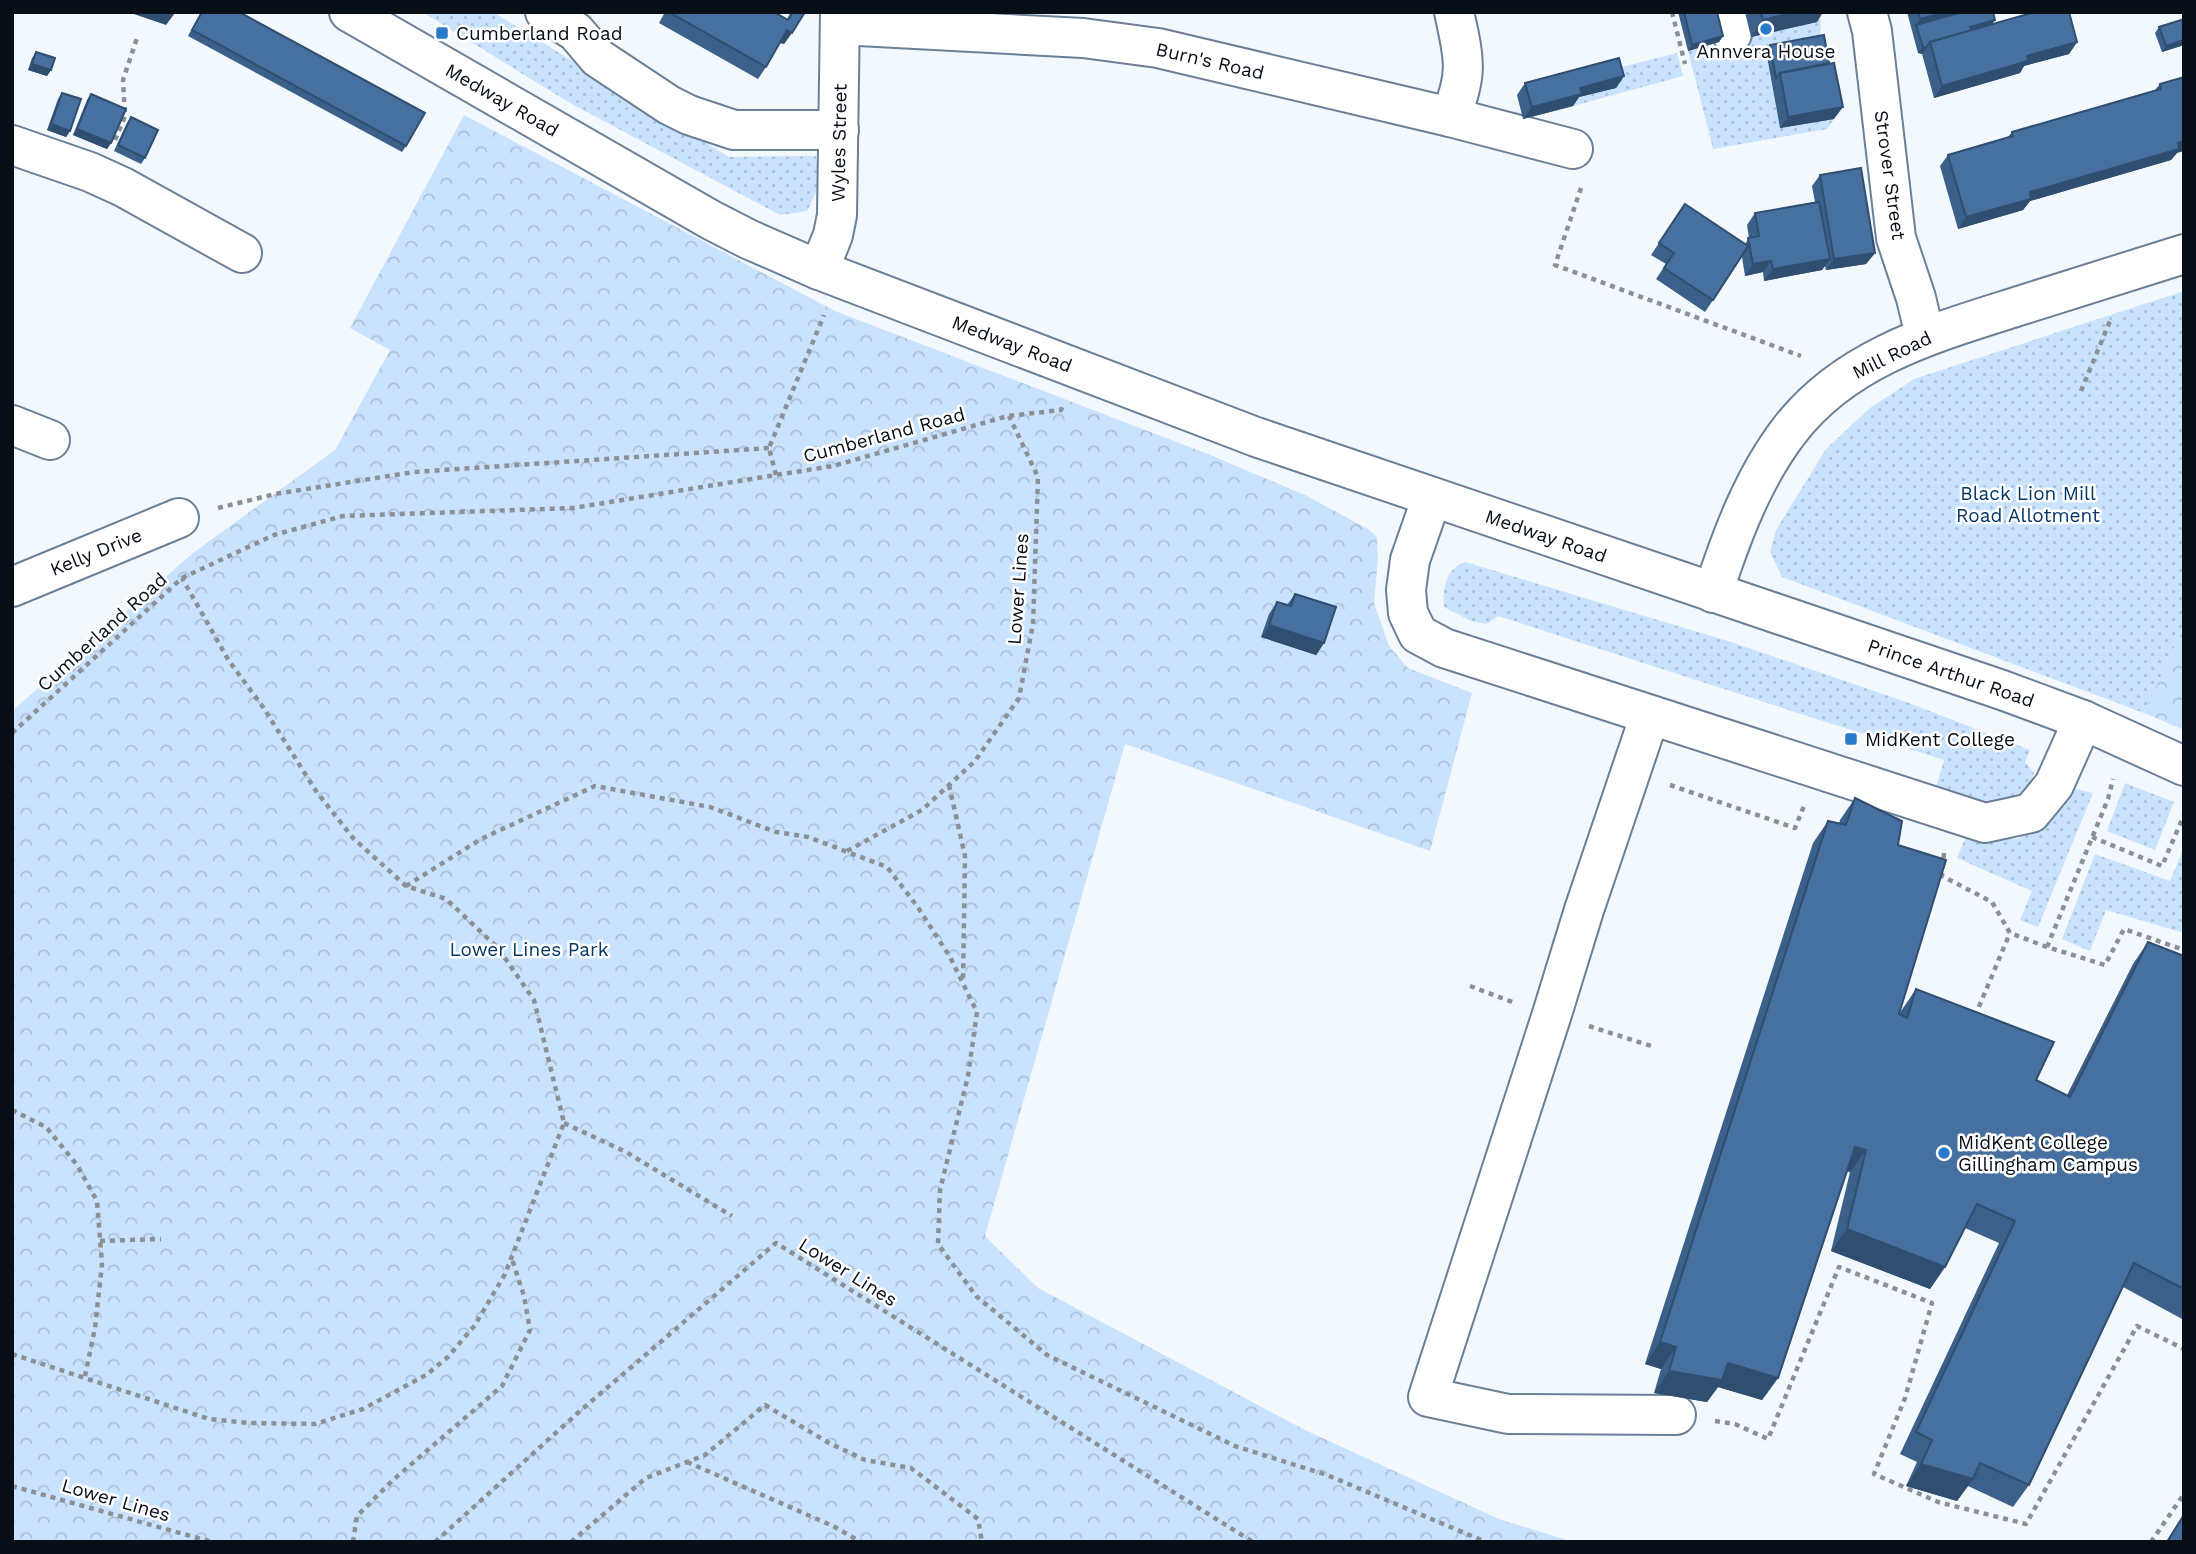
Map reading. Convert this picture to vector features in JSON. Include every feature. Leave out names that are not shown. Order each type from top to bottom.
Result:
[{"type":"street","name":"Medway Road","points":[[349,12],[711,220],[819,270],[1256,437],[1713,593]]},
{"type":"street","points":[[545,12],[576,32],[598,58],[689,115],[734,130],[839,130]]},
{"type":"street","points":[[1450,117],[1464,74],[1462,46],[1454,12]]},
{"type":"street","name":"Strover Street","points":[[1867,12],[1872,31],[1896,238],[1925,335]]},
{"type":"street","name":"Wyles Street","points":[[819,270],[833,235],[837,215],[840,19]]},
{"type":"street","name":"Burn's Road","points":[[840,19],[1083,38],[1158,48],[1573,149]]},
{"type":"street","points":[[12,145],[99,176],[144,197],[242,253]]},
{"type":"street","name":"Mill Road","points":[[1713,593],[1735,528],[1767,465],[1790,430],[1831,388],[1861,367],[1925,335],[2184,254]]},
{"type":"street","points":[[12,425],[50,440]]},
{"type":"street","points":[[1432,497],[1410,560],[1406,590],[1408,613],[1418,634],[1444,648],[1985,823],[2031,813],[2054,785],[2083,720]]},
{"type":"street","name":"Kelly Drive","points":[[28,580],[179,518]]},
{"type":"street","name":"Prince Arthur Road","points":[[1713,593],[2002,690],[2083,720],[2184,766]]},
{"type":"street","points":[[1650,715],[1584,910],[1428,1397],[1508,1414],[1676,1415]]},
{"type":"path","points":[[1672,12],[1685,64]]},
{"type":"path","points":[[99,176],[123,122],[123,83],[136,38]]},
{"type":"path","points":[[1573,149],[1586,172],[1555,265],[1801,356]]},
{"type":"path","points":[[776,475],[769,448],[825,313]]},
{"type":"path","points":[[2081,391],[2113,314]]},
{"type":"path","name":"Cumberland Road","points":[[12,733],[182,578],[274,535],[343,516],[573,508],[833,466],[1009,416],[1061,410],[1065,402]]},
{"type":"path","name":"Lower Lines","points":[[847,852],[922,810],[975,761],[1019,698],[1034,624],[1038,477],[1009,416]]},
{"type":"path","points":[[179,518],[275,494],[414,472],[769,448]]},
{"type":"path","points":[[12,1354],[209,1419],[315,1424],[363,1409],[404,1388],[448,1357],[475,1325],[499,1286],[512,1258],[564,1123],[534,1000],[498,948],[446,899],[406,886],[353,838],[316,791],[263,707],[229,662],[182,578]]},
{"type":"path","points":[[2047,947],[2108,799],[2114,772]]},
{"type":"path","points":[[1663,783],[1795,828],[1808,796]]},
{"type":"path","points":[[949,785],[965,856],[963,984]]},
{"type":"path","points":[[406,886],[481,839],[595,786],[710,807],[776,832],[808,837],[887,867],[950,957],[977,1012],[968,1076],[940,1191],[938,1244],[976,1296],[1047,1355],[1222,1440],[1327,1475],[1486,1542]]},
{"type":"path","points":[[2092,837],[2162,866],[2184,815]]},
{"type":"path","points":[[1945,841],[1942,876],[1992,902],[2010,933],[2105,964],[2124,929],[2184,950]]},
{"type":"path","points":[[1972,1025],[2010,933]]},
{"type":"path","points":[[1470,986],[1505,999]]},
{"type":"path","points":[[1585,1024],[1651,1046]]},
{"type":"path","points":[[12,1110],[46,1127],[77,1165],[97,1200],[102,1265],[95,1328],[85,1376]]},
{"type":"path","points":[[564,1123],[626,1152],[732,1216]]},
{"type":"path","points":[[100,1241],[161,1239]]},
{"type":"path","name":"Lower Lines","points":[[435,1542],[580,1411],[776,1243],[1253,1542]]},
{"type":"path","points":[[354,1542],[356,1516],[502,1385],[530,1330],[524,1296],[512,1258]]},
{"type":"path","points":[[1676,1415],[1735,1424],[1768,1439],[1839,1268],[1931,1303],[1905,1398],[1874,1474],[1938,1502],[2026,1524],[2137,1326],[2184,1349]]},
{"type":"path","points":[[571,1542],[646,1478],[705,1455],[765,1405],[829,1443],[865,1460],[911,1468],[978,1518],[982,1542]]},
{"type":"path","points":[[686,1462],[833,1526],[861,1542]]},
{"type":"path","name":"Lower Lines","points":[[12,1486],[212,1542]]},
{"type":"path","points":[[2151,1542],[2184,1494]]},
{"type":"green space","points":[[422,12],[493,12],[729,157],[816,156],[819,187],[807,211],[780,215],[570,103]]},
{"type":"green space","points":[[1821,19],[1820,41],[1766,52],[1780,128],[1834,119],[1827,129],[1713,149],[1688,51]]},
{"type":"green space","points":[[1677,53],[1683,76],[1573,106],[1572,99],[1615,88],[1610,70]]},
{"type":"green space","name":"Lower Lines Park","points":[[464,115],[835,311],[1208,454],[1307,496],[1368,529],[1377,537],[1374,603],[1389,646],[1408,668],[1472,693],[1430,851],[1125,744],[985,1236],[1038,1288],[1305,1430],[1499,1519],[1573,1542],[12,1542],[12,711],[193,553],[335,450],[390,350],[350,328]]},
{"type":"green space","name":"Black Lion Mill Road Allotment","points":[[2184,291],[2184,626],[2144,713],[1782,577],[1770,552],[1776,530],[1826,449],[1870,408],[1914,379]]},
{"type":"green space","points":[[1465,562],[1731,642],[1909,703],[2030,750],[2025,762],[2034,773],[2026,788],[2004,801],[1964,796],[1936,787],[1944,760],[1498,616],[1487,624],[1471,621],[1444,607],[1449,574]]},
{"type":"green space","points":[[2184,626],[2184,730],[2144,713]]},
{"type":"green space","points":[[2125,783],[2174,802],[2155,850],[2107,831]]},
{"type":"green space","points":[[2072,788],[2093,793],[2038,927],[2020,920],[2032,891],[1957,858],[1966,836],[2018,839],[2051,820]]},
{"type":"green space","points":[[2184,847],[2184,933],[2106,910],[2090,951],[2062,939],[2095,854],[2170,881]]},
{"type":"building","points":[[202,12],[239,12],[425,113],[406,146],[192,30]]},
{"type":"building","points":[[669,12],[774,12],[788,20],[793,12],[805,12],[792,33],[787,30],[766,67]]},
{"type":"building","points":[[1684,12],[1717,12],[1723,36],[1692,45]]},
{"type":"building","points":[[1761,12],[1795,12],[1763,20]]},
{"type":"building","points":[[1918,12],[1946,12],[1920,19]]},
{"type":"building","points":[[1962,12],[1993,12],[1995,20],[1970,27],[1971,31],[1930,42],[1926,48],[1923,47],[1916,25]]},
{"type":"building","points":[[2035,12],[2069,12],[2077,42],[2027,56],[2028,61],[1942,86],[1930,42]]},
{"type":"building","points":[[2184,19],[2184,40],[2166,46],[2159,27]]},
{"type":"building","points":[[1824,35],[1829,63],[1780,73],[1776,78],[1770,45]]},
{"type":"building","points":[[36,52],[55,58],[51,70],[32,64]]},
{"type":"building","points":[[1619,58],[1624,76],[1580,88],[1582,94],[1532,107],[1525,83]]},
{"type":"building","points":[[1834,63],[1843,107],[1788,117],[1780,73]]},
{"type":"building","points":[[2184,77],[2184,141],[2178,143],[2179,149],[2030,192],[2031,199],[1966,217],[1948,155],[2013,136],[2012,132],[2161,89],[2160,84]]},
{"type":"building","points":[[62,93],[81,99],[70,131],[51,124]]},
{"type":"building","points":[[91,94],[126,109],[111,143],[77,129]]},
{"type":"building","points":[[131,117],[158,130],[145,158],[118,145]]},
{"type":"building","points":[[1861,168],[1875,253],[1834,259],[1820,175]]},
{"type":"building","points":[[1819,202],[1830,259],[1773,269],[1771,261],[1753,264],[1748,238],[1759,236],[1755,213]]},
{"type":"building","points":[[1685,204],[1748,246],[1713,300],[1664,268],[1674,253],[1659,243]]},
{"type":"building","points":[[1295,594],[1336,607],[1324,643],[1269,625],[1277,602],[1291,606]]},
{"type":"building","name":"MidKent College Gillingham Campus","points":[[1855,798],[1902,821],[1898,845],[1946,860],[1899,1014],[1907,1018],[1916,989],[2054,1042],[2036,1080],[2070,1097],[2148,942],[2184,956],[2184,1289],[2134,1263],[2029,1485],[1980,1463],[1973,1479],[1921,1464],[1932,1440],[1916,1432],[2015,1221],[1977,1204],[1945,1267],[1847,1229],[1866,1150],[1855,1147],[1778,1378],[1728,1363],[1722,1380],[1669,1371],[1676,1347],[1660,1342],[1828,821],[1846,825]]},
{"type":"building","points":[[2184,1515],[2184,1542],[2167,1542]]},
{"type":"place","name":"Annvera House","points":[[1766,29]]},
{"type":"place","name":"Cumberland Road","points":[[442,33]]},
{"type":"place","name":"MidKent College","points":[[1851,739]]},
{"type":"place","name":"MidKent College Gillingham Campus","points":[[1944,1153]]}]
